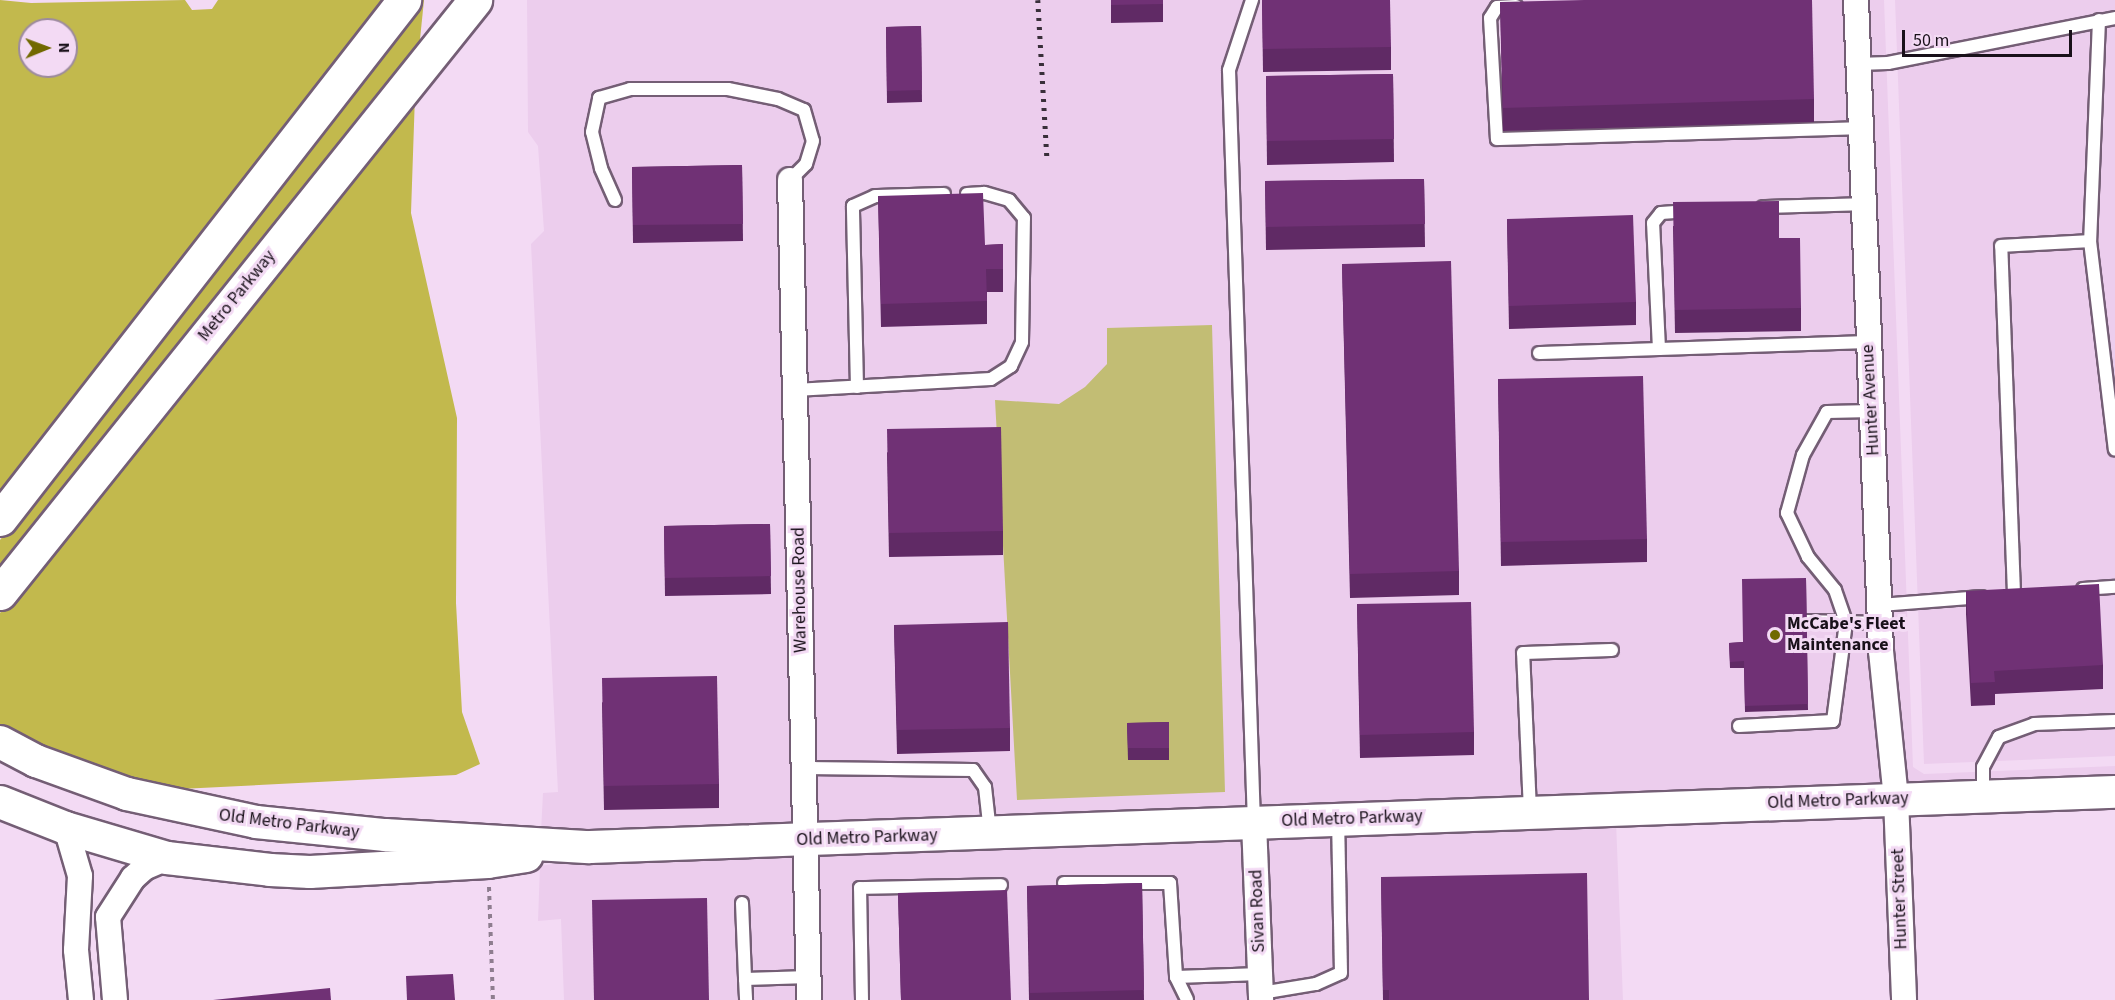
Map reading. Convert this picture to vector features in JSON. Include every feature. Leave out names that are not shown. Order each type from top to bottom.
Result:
[{"type":"main road","points":[[0,519],[404,0]]},
{"type":"main road","name":"Metro Parkway","points":[[0,592],[475,0]]},
{"type":"street","name":"Hunter Avenue","points":[[1856,0],[1859,128],[1880,614],[1896,799]]},
{"type":"street","name":"Warehouse Road","points":[[790,180],[809,989]]},
{"type":"street","name":"Old Metro Parkway","points":[[0,742],[36,761],[183,809],[256,822],[385,835],[590,847],[2115,792]]},
{"type":"street","name":"Hunter Street","points":[[1896,799],[1904,1000]]},
{"type":"street","name":"Old Metro Parkway","points":[[0,802],[66,828],[167,858],[310,872],[488,862],[590,847]]},
{"type":"street","name":"Sivan Road","points":[[1254,823],[1261,989]]},
{"type":"street","points":[[66,828],[80,876],[77,919],[81,1000]]},
{"type":"street","points":[[310,872],[365,859],[385,847],[388,841],[385,835]]},
{"type":"street","points":[[115,1000],[108,917],[133,878],[144,868],[167,858]]},
{"type":"street","points":[[77,919],[108,917]]},
{"type":"lane","points":[[1252,0],[1228,70],[1254,823]]},
{"type":"lane","points":[[1532,5],[1497,7],[1490,18],[1497,139],[1859,128]]},
{"type":"lane","points":[[1857,64],[1888,63],[2115,18]]},
{"type":"lane","points":[[2099,20],[2090,241],[2115,450]]},
{"type":"lane","points":[[615,200],[601,168],[592,132],[599,98],[630,89],[728,89],[778,99],[804,110],[813,141],[806,164],[790,180]]},
{"type":"lane","points":[[795,390],[857,387],[991,379],[1011,366],[1022,342],[1024,218],[1010,200],[984,193],[875,196],[853,206],[857,387]]},
{"type":"lane","points":[[1752,208],[1862,204]]},
{"type":"lane","points":[[1659,349],[1653,222],[1661,213],[1706,210]]},
{"type":"lane","points":[[1806,621],[1846,622],[1880,614],[2008,595],[2001,246],[2090,241]]},
{"type":"lane","points":[[1539,353],[1869,342]]},
{"type":"lane","points":[[1739,726],[1833,721],[1846,622],[1834,590],[1808,557],[1786,513],[1803,455],[1827,412],[1872,411]]},
{"type":"lane","points":[[2070,590],[2115,587]]},
{"type":"lane","points":[[1530,813],[1523,653],[1612,650]]},
{"type":"lane","points":[[1983,796],[1983,766],[1999,737],[2034,724],[2115,721]]},
{"type":"lane","points":[[805,768],[973,770],[985,787],[990,833]]},
{"type":"lane","points":[[1176,977],[1261,989],[1316,984],[1341,973],[1338,820]]},
{"type":"lane","points":[[1064,883],[1170,883],[1176,977],[1187,1000]]},
{"type":"lane","points":[[862,1000],[860,888],[1001,885]]},
{"type":"lane","points":[[742,903],[746,1000]]},
{"type":"lane","points":[[745,979],[809,989]]},
{"type":"path","points":[[488,862],[494,1000]]},
{"type":"shaded area","points":[[0,0],[31,3],[185,0],[192,10],[212,9],[218,0],[388,0],[0,498]]},
{"type":"shaded area","points":[[420,0],[424,0],[419,49],[0,572],[0,540]]},
{"type":"shaded area","points":[[527,0],[1884,0],[1913,767],[1924,774],[2115,766],[2115,780],[1616,821],[1623,1000],[564,1000],[561,919],[538,921],[540,866],[586,859],[541,832],[543,793],[558,792],[531,244],[544,231],[538,146],[528,132]]},
{"type":"shaded area","points":[[1895,0],[2115,0],[2115,756],[1924,764]]},
{"type":"shaded area","points":[[415,95],[411,213],[457,418],[456,603],[462,712],[480,764],[456,775],[160,790],[42,750],[0,728],[0,613]]},
{"type":"shaded area","points":[[1212,325],[1225,792],[1017,800],[995,400],[1059,404],[1085,387],[1107,364],[1107,328]]},
{"type":"building","points":[[1111,0],[1163,0],[1163,4],[1111,5]]},
{"type":"building","points":[[1262,0],[1390,0],[1391,47],[1263,49]]},
{"type":"building","points":[[1812,0],[1814,99],[1503,108],[1500,2]]},
{"type":"building","points":[[921,26],[922,90],[887,91],[886,27]]},
{"type":"building","points":[[1393,74],[1394,139],[1267,141],[1266,76]]},
{"type":"building","points":[[742,165],[743,224],[633,225],[632,167]]},
{"type":"building","points":[[1424,179],[1425,224],[1266,227],[1265,181]]},
{"type":"building","points":[[983,193],[985,245],[1003,244],[1003,269],[986,269],[987,301],[881,304],[878,196]]},
{"type":"building","points":[[1779,201],[1779,238],[1800,238],[1801,308],[1675,310],[1673,202]]},
{"type":"building","points":[[1633,215],[1636,302],[1509,306],[1507,219]]},
{"type":"building","points":[[1451,261],[1459,571],[1350,574],[1342,264]]},
{"type":"building","points":[[1643,376],[1647,539],[1501,542],[1498,379]]},
{"type":"building","points":[[1001,427],[1003,531],[889,533],[887,429]]},
{"type":"building","points":[[770,524],[771,576],[665,578],[664,526]]},
{"type":"building","name":"McCabe's Fleet Maintenance","points":[[1806,578],[1808,704],[1745,706],[1744,661],[1730,662],[1729,643],[1743,642],[1742,579]]},
{"type":"building","points":[[2099,584],[2103,665],[1994,671],[1995,682],[1971,683],[1966,591]]},
{"type":"building","points":[[1471,602],[1474,732],[1360,735],[1357,604]]},
{"type":"building","points":[[1008,622],[1010,728],[897,730],[894,625]]},
{"type":"building","points":[[717,676],[719,784],[604,786],[602,678]]},
{"type":"building","points":[[1169,722],[1169,748],[1128,748],[1127,723]]},
{"type":"building","points":[[1587,873],[1589,1000],[1389,1000],[1389,990],[1383,990],[1381,877]]},
{"type":"building","points":[[1142,883],[1144,990],[1030,993],[1027,886]]},
{"type":"building","points":[[1007,890],[1011,1000],[901,1000],[898,893]]},
{"type":"building","points":[[707,898],[709,1000],[594,1000],[592,900]]},
{"type":"building","points":[[453,974],[455,1000],[407,1000],[406,976]]},
{"type":"building","points":[[330,988],[331,1000],[213,1000]]},
{"type":"railway","points":[[1038,0],[1047,157]]},
{"type":"place","name":"McCabe's Fleet Maintenance","points":[[1775,635]]}]
